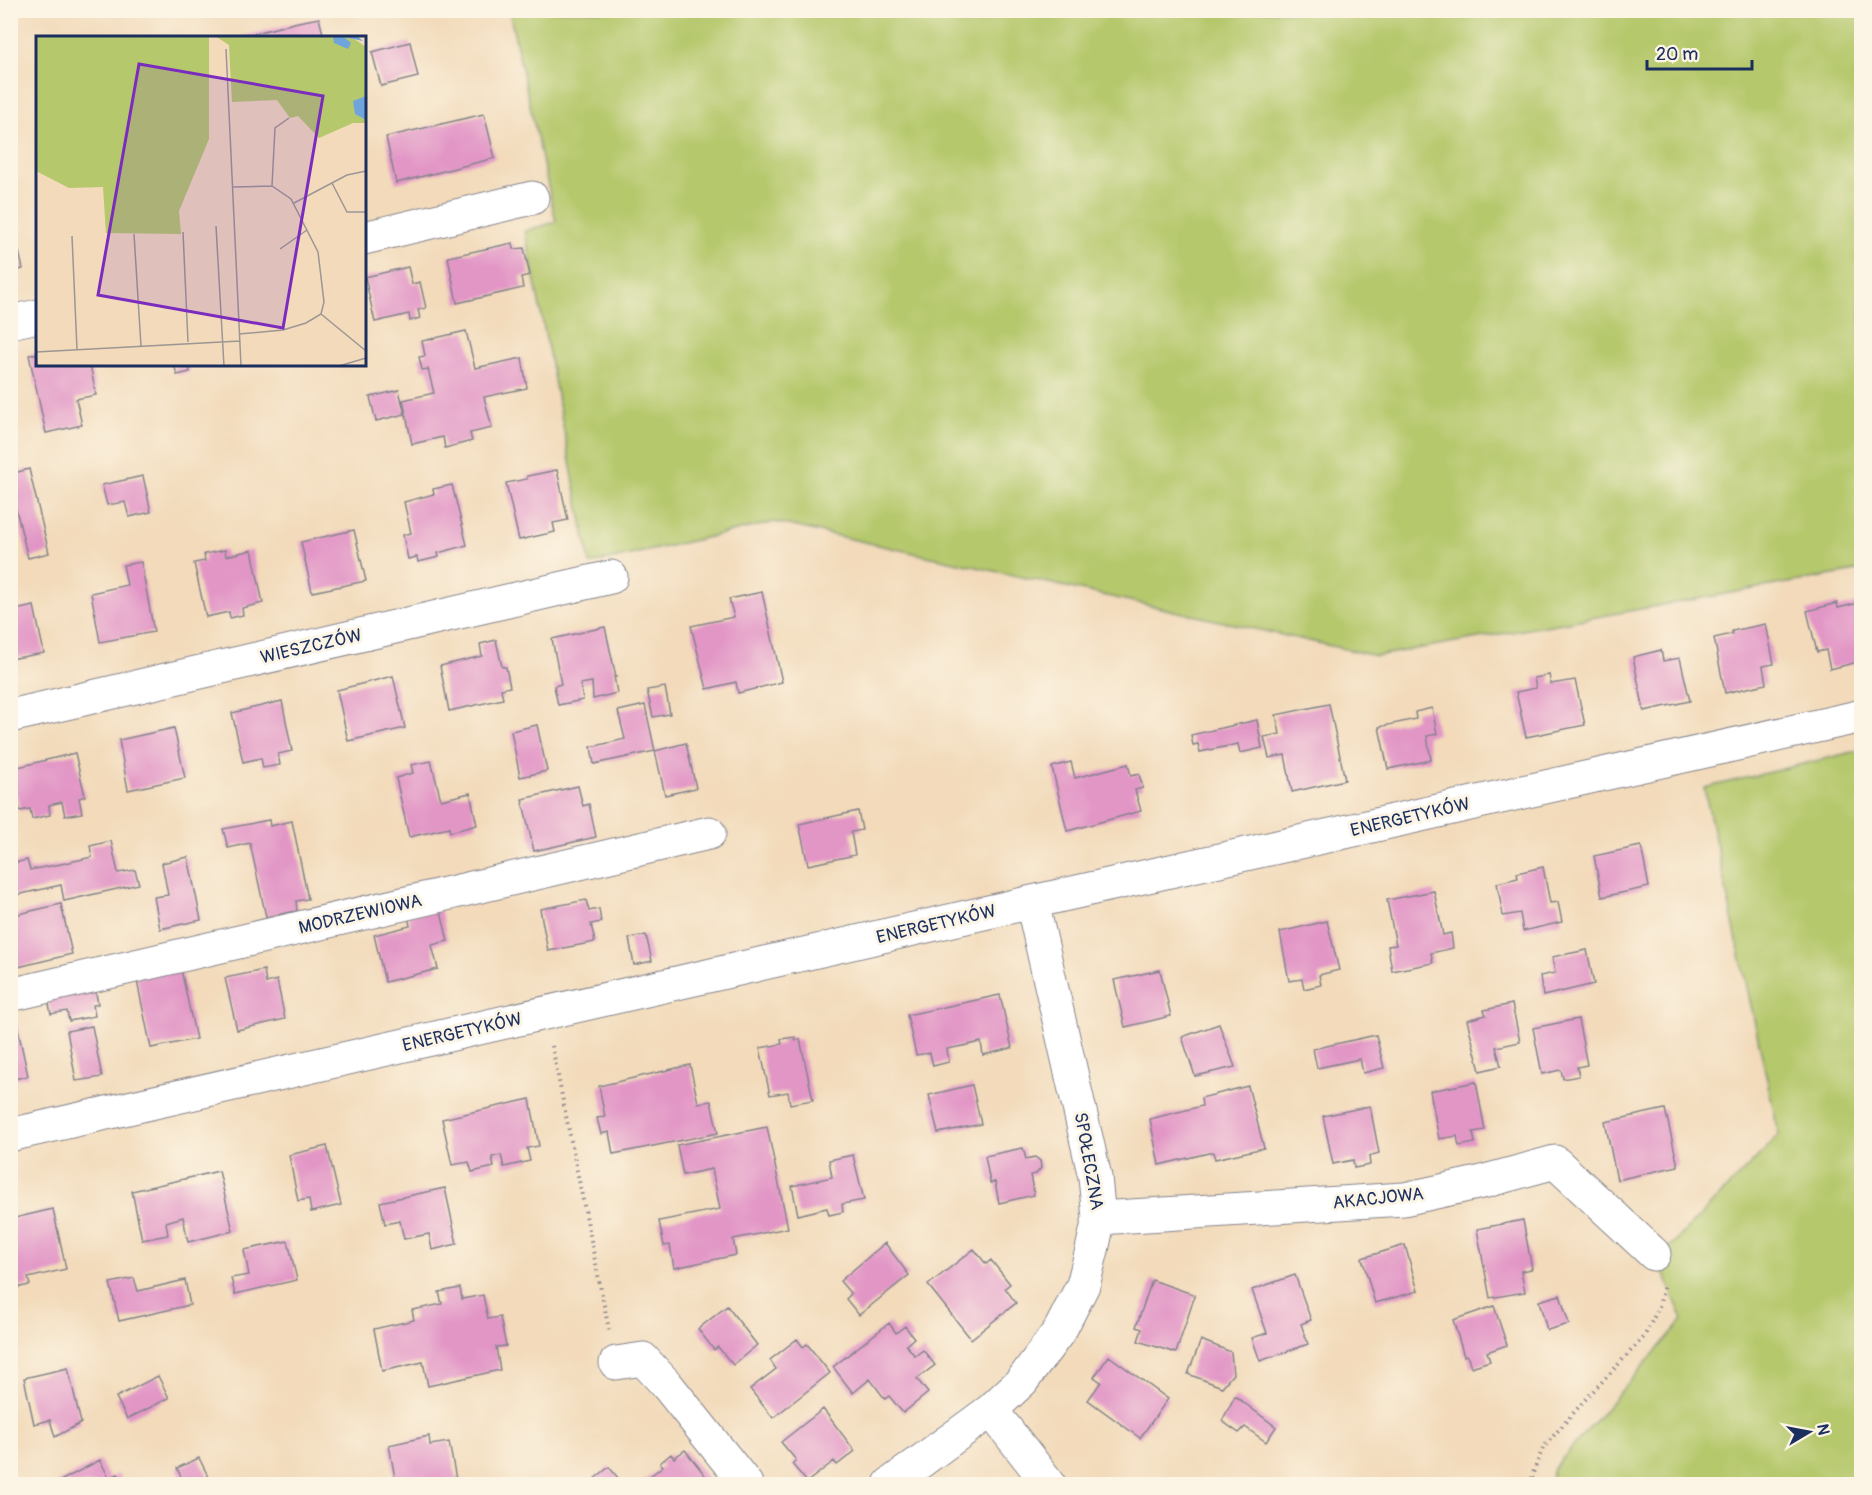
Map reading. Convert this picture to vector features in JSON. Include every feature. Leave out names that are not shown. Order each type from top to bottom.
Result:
[{"type":"street","points":[[366,238],[532,198]]},
{"type":"street","points":[[10,322],[36,316]]},
{"type":"street","name":"WIESZCZÓW","points":[[10,716],[611,577]]},
{"type":"street","name":"ENERGETYKÓW","points":[[10,1135],[1862,716]]},
{"type":"street","name":"MODRZEWIOWA","points":[[10,995],[709,833]]},
{"type":"street","name":"SPOŁECZNA","points":[[890,1485],[991,1410],[1023,1382],[1060,1330],[1083,1285],[1099,1218],[1095,1177],[1032,902]]},
{"type":"street","name":"AKACJOWA","points":[[1099,1218],[1404,1199],[1482,1182],[1555,1162],[1654,1254]]},
{"type":"street","points":[[616,1363],[643,1359],[667,1385],[746,1485]]},
{"type":"street","points":[[991,1410],[1049,1485]]},
{"type":"path","points":[[545,1013],[616,1363]]},
{"type":"path","points":[[1531,1485],[1543,1448],[1644,1337],[1659,1307],[1665,1283],[1662,1266],[1654,1254]]},
{"type":"green space","points":[[509,11],[1861,11],[1861,570],[1376,656],[775,522],[590,564],[525,231],[556,222]]},
{"type":"green space","points":[[1861,750],[1861,1484],[1550,1484],[1554,1468],[1683,1320],[1658,1259],[1779,1135],[1704,788]]},
{"type":"building","points":[[319,18],[324,36],[245,36]]},
{"type":"building","points":[[410,42],[418,77],[381,86],[372,52]]},
{"type":"building","points":[[484,114],[495,158],[396,183],[386,137]]},
{"type":"building","points":[[10,217],[23,269],[10,272]]},
{"type":"building","points":[[513,243],[514,249],[524,248],[530,275],[521,277],[523,288],[457,303],[448,257]]},
{"type":"building","points":[[408,267],[412,284],[420,282],[426,308],[418,310],[420,318],[410,321],[409,314],[375,322],[366,277]]},
{"type":"building","points":[[466,331],[475,368],[522,358],[527,388],[484,397],[492,428],[470,433],[472,441],[445,448],[443,437],[412,444],[403,400],[434,393],[428,369],[422,370],[419,357],[425,356],[422,341]]},
{"type":"building","points":[[36,353],[36,366],[90,366],[96,395],[76,399],[82,425],[46,433],[29,355]]},
{"type":"building","points":[[175,366],[189,366],[190,372],[177,375]]},
{"type":"building","points":[[399,390],[405,414],[376,421],[370,397]]},
{"type":"building","points":[[29,469],[49,553],[28,558],[15,505],[10,507],[10,474]]},
{"type":"building","points":[[557,470],[568,520],[553,523],[555,532],[519,540],[506,483]]},
{"type":"building","points":[[143,476],[151,512],[129,517],[125,502],[107,505],[102,485]]},
{"type":"building","points":[[452,485],[467,545],[438,553],[439,557],[418,562],[417,557],[408,559],[403,535],[411,533],[404,502],[434,494],[433,489]]},
{"type":"building","points":[[354,530],[366,581],[312,592],[301,542]]},
{"type":"building","points":[[225,550],[226,556],[252,550],[263,603],[242,608],[243,615],[230,618],[229,612],[206,617],[194,563],[205,561],[204,554]]},
{"type":"building","points":[[141,562],[154,632],[100,642],[91,593],[127,585],[123,565]]},
{"type":"building","points":[[762,592],[782,682],[738,693],[736,682],[707,689],[691,626],[734,617],[729,599]]},
{"type":"building","points":[[1862,602],[1862,661],[1830,669],[1826,650],[1817,652],[1807,611],[1837,603],[1838,608]]},
{"type":"building","points":[[34,606],[44,653],[10,659],[10,611]]},
{"type":"building","points":[[1766,624],[1774,664],[1763,666],[1766,684],[1725,693],[1714,638],[1732,634],[1732,631]]},
{"type":"building","points":[[605,627],[616,677],[614,676],[617,693],[593,699],[592,682],[580,684],[583,700],[558,705],[554,686],[561,684],[552,639]]},
{"type":"building","points":[[496,640],[502,667],[506,667],[510,687],[501,689],[503,699],[449,711],[440,666],[482,656],[480,644]]},
{"type":"building","points":[[1661,650],[1663,661],[1680,658],[1690,701],[1644,711],[1633,657]]},
{"type":"building","points":[[1549,675],[1551,684],[1575,680],[1585,725],[1526,737],[1516,692],[1536,688],[1534,678]]},
{"type":"building","points":[[393,676],[405,728],[348,741],[337,690]]},
{"type":"building","points":[[665,687],[670,714],[653,717],[647,690]]},
{"type":"building","points":[[282,701],[292,751],[278,754],[280,765],[263,768],[261,758],[243,762],[232,713]]},
{"type":"building","points":[[1329,704],[1345,780],[1292,792],[1285,755],[1269,758],[1264,737],[1280,734],[1276,715]]},
{"type":"building","points":[[645,705],[655,751],[594,764],[591,747],[625,739],[618,711]]},
{"type":"building","points":[[1432,708],[1437,734],[1427,736],[1431,760],[1388,769],[1379,727],[1416,719],[1415,712]]},
{"type":"building","points":[[1257,720],[1262,748],[1240,753],[1238,744],[1200,752],[1198,744],[1193,745],[1191,735]]},
{"type":"building","points":[[537,725],[547,771],[520,777],[511,731]]},
{"type":"building","points":[[174,728],[185,778],[128,790],[119,740]]},
{"type":"building","points":[[686,743],[696,788],[665,795],[655,751]]},
{"type":"building","points":[[75,753],[85,796],[79,798],[82,813],[65,816],[62,802],[49,805],[50,815],[32,819],[30,809],[20,811],[10,769]]},
{"type":"building","points":[[431,761],[441,800],[470,793],[477,825],[450,832],[449,828],[409,837],[396,778],[413,773],[411,765]]},
{"type":"building","points":[[1071,762],[1075,778],[1128,764],[1131,776],[1139,774],[1143,788],[1135,790],[1141,811],[1067,831],[1052,767]]},
{"type":"building","points":[[578,786],[583,806],[589,804],[596,837],[534,851],[522,799]]},
{"type":"building","points":[[858,811],[862,830],[851,832],[855,855],[808,865],[799,824]]},
{"type":"building","points":[[269,820],[270,826],[292,821],[308,899],[296,901],[297,911],[266,917],[250,843],[228,848],[223,829]]},
{"type":"building","points":[[111,841],[118,873],[135,870],[139,884],[64,901],[61,885],[12,896],[10,864],[27,860],[30,870],[92,857],[90,846]]},
{"type":"building","points":[[1641,846],[1649,887],[1602,897],[1594,856]]},
{"type":"building","points":[[188,857],[201,920],[160,929],[154,897],[168,895],[162,863]]},
{"type":"building","points":[[1543,867],[1550,903],[1558,902],[1562,922],[1523,931],[1520,913],[1503,916],[1497,883],[1518,878],[1517,873]]},
{"type":"building","points":[[1434,891],[1443,935],[1451,933],[1453,948],[1431,953],[1433,963],[1392,971],[1388,946],[1396,945],[1387,900]]},
{"type":"building","points":[[586,900],[589,911],[599,909],[601,922],[591,924],[595,942],[548,951],[540,909]]},
{"type":"building","points":[[61,904],[72,954],[10,969],[10,916]]},
{"type":"building","points":[[440,908],[448,941],[432,945],[438,969],[385,982],[374,935],[410,926],[408,916]]},
{"type":"building","points":[[1327,921],[1339,970],[1319,975],[1321,985],[1304,989],[1302,979],[1289,981],[1280,932]]},
{"type":"building","points":[[646,935],[652,961],[634,965],[629,938]]},
{"type":"building","points":[[1587,950],[1594,984],[1543,996],[1540,976],[1555,973],[1552,957]]},
{"type":"building","points":[[180,965],[196,1039],[151,1048],[136,976]]},
{"type":"building","points":[[264,970],[266,983],[277,980],[285,1019],[237,1030],[225,978]]},
{"type":"building","points":[[1160,970],[1171,1016],[1125,1027],[1114,980]]},
{"type":"building","points":[[94,983],[98,1004],[93,1005],[95,1016],[69,1021],[67,1011],[51,1014],[47,994]]},
{"type":"building","points":[[1000,995],[1012,1048],[983,1055],[981,1042],[947,1049],[949,1062],[933,1066],[930,1053],[916,1055],[907,1015]]},
{"type":"building","points":[[1512,1004],[1520,1042],[1496,1047],[1501,1066],[1480,1071],[1467,1020],[1486,1015],[1484,1010]]},
{"type":"building","points":[[1578,1019],[1587,1065],[1577,1067],[1579,1076],[1563,1079],[1561,1070],[1542,1074],[1533,1028]]},
{"type":"building","points":[[16,1020],[28,1076],[10,1080],[10,1021]]},
{"type":"building","points":[[1219,1024],[1235,1067],[1195,1076],[1182,1037]]},
{"type":"building","points":[[92,1026],[102,1077],[76,1081],[67,1031]]},
{"type":"building","points":[[1376,1035],[1384,1068],[1363,1073],[1360,1059],[1317,1068],[1313,1049]]},
{"type":"building","points":[[795,1037],[795,1040],[800,1039],[813,1100],[790,1104],[788,1092],[770,1095],[760,1048],[782,1044],[781,1039]]},
{"type":"building","points":[[690,1065],[698,1103],[711,1101],[718,1133],[613,1154],[609,1132],[601,1134],[597,1118],[605,1117],[599,1086]]},
{"type":"building","points":[[1476,1082],[1485,1130],[1473,1132],[1475,1143],[1459,1146],[1457,1136],[1439,1139],[1430,1091]]},
{"type":"building","points":[[972,1085],[981,1124],[938,1133],[929,1095]]},
{"type":"building","points":[[1248,1086],[1264,1148],[1215,1159],[1213,1152],[1159,1165],[1150,1119],[1202,1106],[1201,1098]]},
{"type":"building","points":[[530,1099],[539,1146],[527,1148],[530,1161],[504,1167],[501,1155],[492,1157],[494,1167],[472,1172],[469,1162],[452,1165],[442,1119]]},
{"type":"building","points":[[1370,1106],[1379,1153],[1369,1156],[1370,1165],[1354,1168],[1353,1160],[1333,1164],[1323,1116]]},
{"type":"building","points":[[1665,1109],[1678,1166],[1617,1180],[1605,1122]]},
{"type":"building","points":[[767,1127],[788,1228],[733,1239],[736,1255],[674,1268],[670,1245],[664,1246],[659,1221],[720,1209],[712,1169],[683,1175],[677,1145]]},
{"type":"building","points":[[327,1146],[341,1205],[311,1212],[309,1199],[298,1201],[289,1155]]},
{"type":"building","points":[[1023,1148],[1026,1159],[1035,1157],[1040,1161],[1041,1168],[1036,1174],[1030,1175],[1034,1195],[999,1203],[995,1182],[990,1183],[985,1156]]},
{"type":"building","points":[[853,1155],[864,1200],[842,1204],[843,1212],[829,1215],[827,1208],[798,1215],[792,1186],[832,1177],[829,1160]]},
{"type":"building","points":[[219,1171],[233,1231],[188,1242],[183,1217],[166,1222],[168,1235],[142,1240],[132,1191]]},
{"type":"building","points":[[445,1188],[457,1244],[432,1250],[429,1234],[404,1239],[400,1221],[385,1224],[380,1202]]},
{"type":"building","points":[[53,1209],[66,1269],[28,1278],[30,1285],[10,1289],[10,1219]]},
{"type":"building","points":[[1523,1220],[1532,1269],[1521,1271],[1525,1292],[1490,1298],[1477,1229]]},
{"type":"building","points":[[288,1241],[297,1280],[235,1294],[231,1278],[249,1275],[244,1250]]},
{"type":"building","points":[[885,1243],[909,1275],[859,1315],[846,1299],[851,1294],[840,1281]]},
{"type":"building","points":[[1405,1245],[1418,1291],[1375,1303],[1362,1258]]},
{"type":"building","points":[[974,1249],[986,1264],[991,1260],[1010,1284],[1005,1288],[1016,1303],[971,1339],[928,1285]]},
{"type":"building","points":[[1295,1275],[1311,1320],[1301,1324],[1308,1344],[1260,1361],[1252,1338],[1267,1333],[1252,1290]]},
{"type":"building","points":[[134,1278],[138,1291],[185,1280],[190,1305],[119,1321],[110,1283]]},
{"type":"building","points":[[1152,1280],[1195,1295],[1176,1353],[1138,1341],[1142,1329],[1136,1327]]},
{"type":"building","points":[[460,1288],[462,1299],[483,1295],[488,1319],[500,1317],[506,1346],[496,1347],[500,1370],[428,1386],[423,1362],[382,1371],[374,1329],[414,1320],[412,1310],[442,1304],[439,1292]]},
{"type":"building","points":[[1560,1295],[1569,1324],[1547,1330],[1539,1301]]},
{"type":"building","points":[[727,1306],[757,1345],[733,1365],[718,1347],[714,1350],[698,1329]]},
{"type":"building","points":[[1494,1306],[1507,1345],[1487,1352],[1490,1361],[1471,1367],[1467,1355],[1464,1356],[1453,1320]]},
{"type":"building","points":[[889,1323],[896,1333],[905,1326],[914,1338],[906,1345],[915,1356],[923,1350],[935,1365],[917,1379],[928,1393],[903,1413],[889,1396],[885,1399],[870,1379],[853,1393],[833,1367]]},
{"type":"building","points":[[797,1339],[803,1347],[807,1344],[830,1373],[773,1418],[750,1389],[776,1369],[770,1360]]},
{"type":"building","points":[[1201,1340],[1231,1352],[1233,1374],[1222,1387],[1188,1374]]},
{"type":"building","points":[[1109,1356],[1168,1399],[1140,1438],[1088,1400],[1101,1382],[1094,1377]]},
{"type":"building","points":[[68,1368],[81,1423],[55,1437],[50,1420],[34,1424],[24,1378]]},
{"type":"building","points":[[158,1376],[169,1398],[127,1419],[116,1397]]},
{"type":"building","points":[[1235,1396],[1276,1427],[1266,1442],[1245,1427],[1239,1433],[1222,1421]]},
{"type":"building","points":[[823,1409],[855,1451],[837,1465],[834,1461],[807,1482],[792,1464],[796,1460],[781,1442]]},
{"type":"building","points":[[429,1436],[430,1445],[449,1442],[457,1484],[396,1484],[389,1445]]},
{"type":"building","points":[[685,1450],[712,1484],[640,1484],[663,1466],[660,1463],[671,1454],[674,1458]]},
{"type":"building","points":[[199,1458],[212,1484],[175,1484],[183,1481],[177,1468]]},
{"type":"building","points":[[100,1460],[109,1478],[118,1474],[124,1484],[59,1484],[58,1482]]},
{"type":"building","points":[[609,1467],[623,1484],[597,1484],[593,1480]]}]
